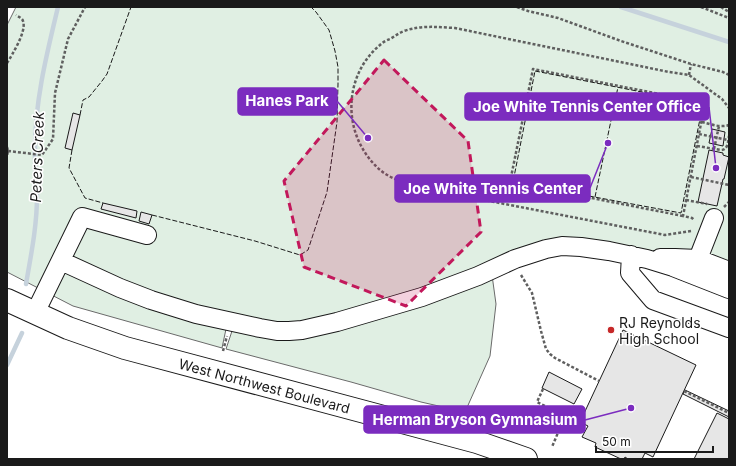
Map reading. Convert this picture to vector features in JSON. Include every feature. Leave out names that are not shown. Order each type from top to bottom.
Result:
[{"type":"main road","name":"West Northwest Boulevard","points":[[7,300],[68,328],[125,348],[477,442],[526,459]]},
{"type":"street","points":[[698,259],[712,211]]},
{"type":"street","points":[[35,313],[82,217],[148,235]]},
{"type":"street","points":[[61,261],[120,288],[151,300],[196,314],[277,331],[302,330],[337,322],[422,297],[478,276],[512,260],[546,249],[562,246],[581,247],[639,257],[673,267],[729,289]]},
{"type":"street","points":[[639,257],[698,259],[729,271]]},
{"type":"street","points":[[639,257],[630,273],[653,300],[729,328]]},
{"type":"path","points":[[8,151],[42,155],[53,139],[55,93],[68,39],[85,7]]},
{"type":"path","points":[[517,7],[558,18],[621,41],[729,75]]},
{"type":"path","points":[[701,7],[729,18]]},
{"type":"path","points":[[720,7],[729,12]]},
{"type":"path","points":[[7,63],[17,46],[24,25],[21,18],[16,16]]},
{"type":"path","points":[[729,108],[722,99],[689,75],[662,71],[455,28],[429,26],[403,32],[380,44],[365,61],[354,81],[351,103],[353,127],[361,148],[374,165],[388,176],[404,183],[422,188],[665,235],[692,231],[712,211],[729,202]]},
{"type":"path","points":[[689,75],[691,64]]},
{"type":"path","points":[[683,216],[706,103],[533,69],[510,182],[683,216],[694,220]]},
{"type":"path","points":[[702,122],[719,126],[728,125],[729,130]]},
{"type":"path","points":[[714,149],[719,126]]},
{"type":"path","points":[[699,134],[728,140]]},
{"type":"path","points":[[697,146],[724,150],[726,148],[729,136]]},
{"type":"path","points":[[7,146],[7,156]]},
{"type":"path","points":[[691,177],[728,185]]},
{"type":"path","points":[[686,200],[712,211]]},
{"type":"path","points":[[512,260],[532,292],[544,342],[550,354],[599,381]]},
{"type":"path","points":[[544,389],[537,402],[565,416],[552,447]]},
{"type":"path","points":[[684,391],[729,413]]},
{"type":"highlighted area","points":[[384,60],[468,141],[481,232],[406,306],[304,267],[284,181]]},
{"type":"green space","points":[[16,7],[729,7],[729,277],[563,251],[492,275],[496,304],[490,356],[465,412],[421,402],[226,349],[232,331],[226,329],[222,348],[73,306],[7,272],[7,25]]},
{"type":"building","points":[[73,113],[80,115],[72,150],[65,148]]},
{"type":"building","points":[[712,129],[725,132],[723,146],[709,143]]},
{"type":"building","points":[[709,150],[723,153],[723,155],[729,157],[717,206],[698,202]]},
{"type":"building","points":[[103,203],[137,211],[136,218],[101,209]]},
{"type":"building","points":[[141,212],[152,215],[149,224],[139,221]]},
{"type":"building","points":[[623,330],[696,365],[653,457],[645,453],[642,459],[628,459],[625,457],[624,459],[621,459],[595,447],[596,443],[582,437],[588,426],[580,422]]},
{"type":"building","points":[[549,372],[582,389],[574,404],[542,388]]},
{"type":"building","points":[[685,390],[729,411],[729,417],[683,394]]},
{"type":"building","points":[[717,413],[729,419],[729,459],[694,459]]},
{"type":"waterway","name":"Peters Creek","points":[[26,284],[37,207],[35,154],[39,94],[58,7]]},
{"type":"waterway","name":"Peters Creek","points":[[621,7],[729,42]]},
{"type":"waterway","name":"Peters Creek","points":[[7,365],[22,333]]},
{"type":"fence","points":[[80,115],[83,100],[89,97],[107,74],[131,7]]},
{"type":"fence","points":[[152,215],[255,241],[300,255],[308,250],[327,192],[337,122],[338,84],[338,67],[329,30],[311,7]]},
{"type":"fence","points":[[535,71],[703,104],[681,213],[513,182],[535,71]]},
{"type":"fence","points":[[595,197],[618,87]]},
{"type":"fence","points":[[72,150],[69,168],[85,198],[103,203]]},
{"type":"place","name":"Hanes Park","points":[[368,138]]},
{"type":"place","name":"Joe White Tennis Center","points":[[608,143]]},
{"type":"place","name":"Joe White Tennis Center Office","points":[[716,168]]},
{"type":"place","name":"RJ Reynolds High School","points":[[611,330]]},
{"type":"place","name":"Herman Bryson Gymnasium","points":[[631,408]]}]
